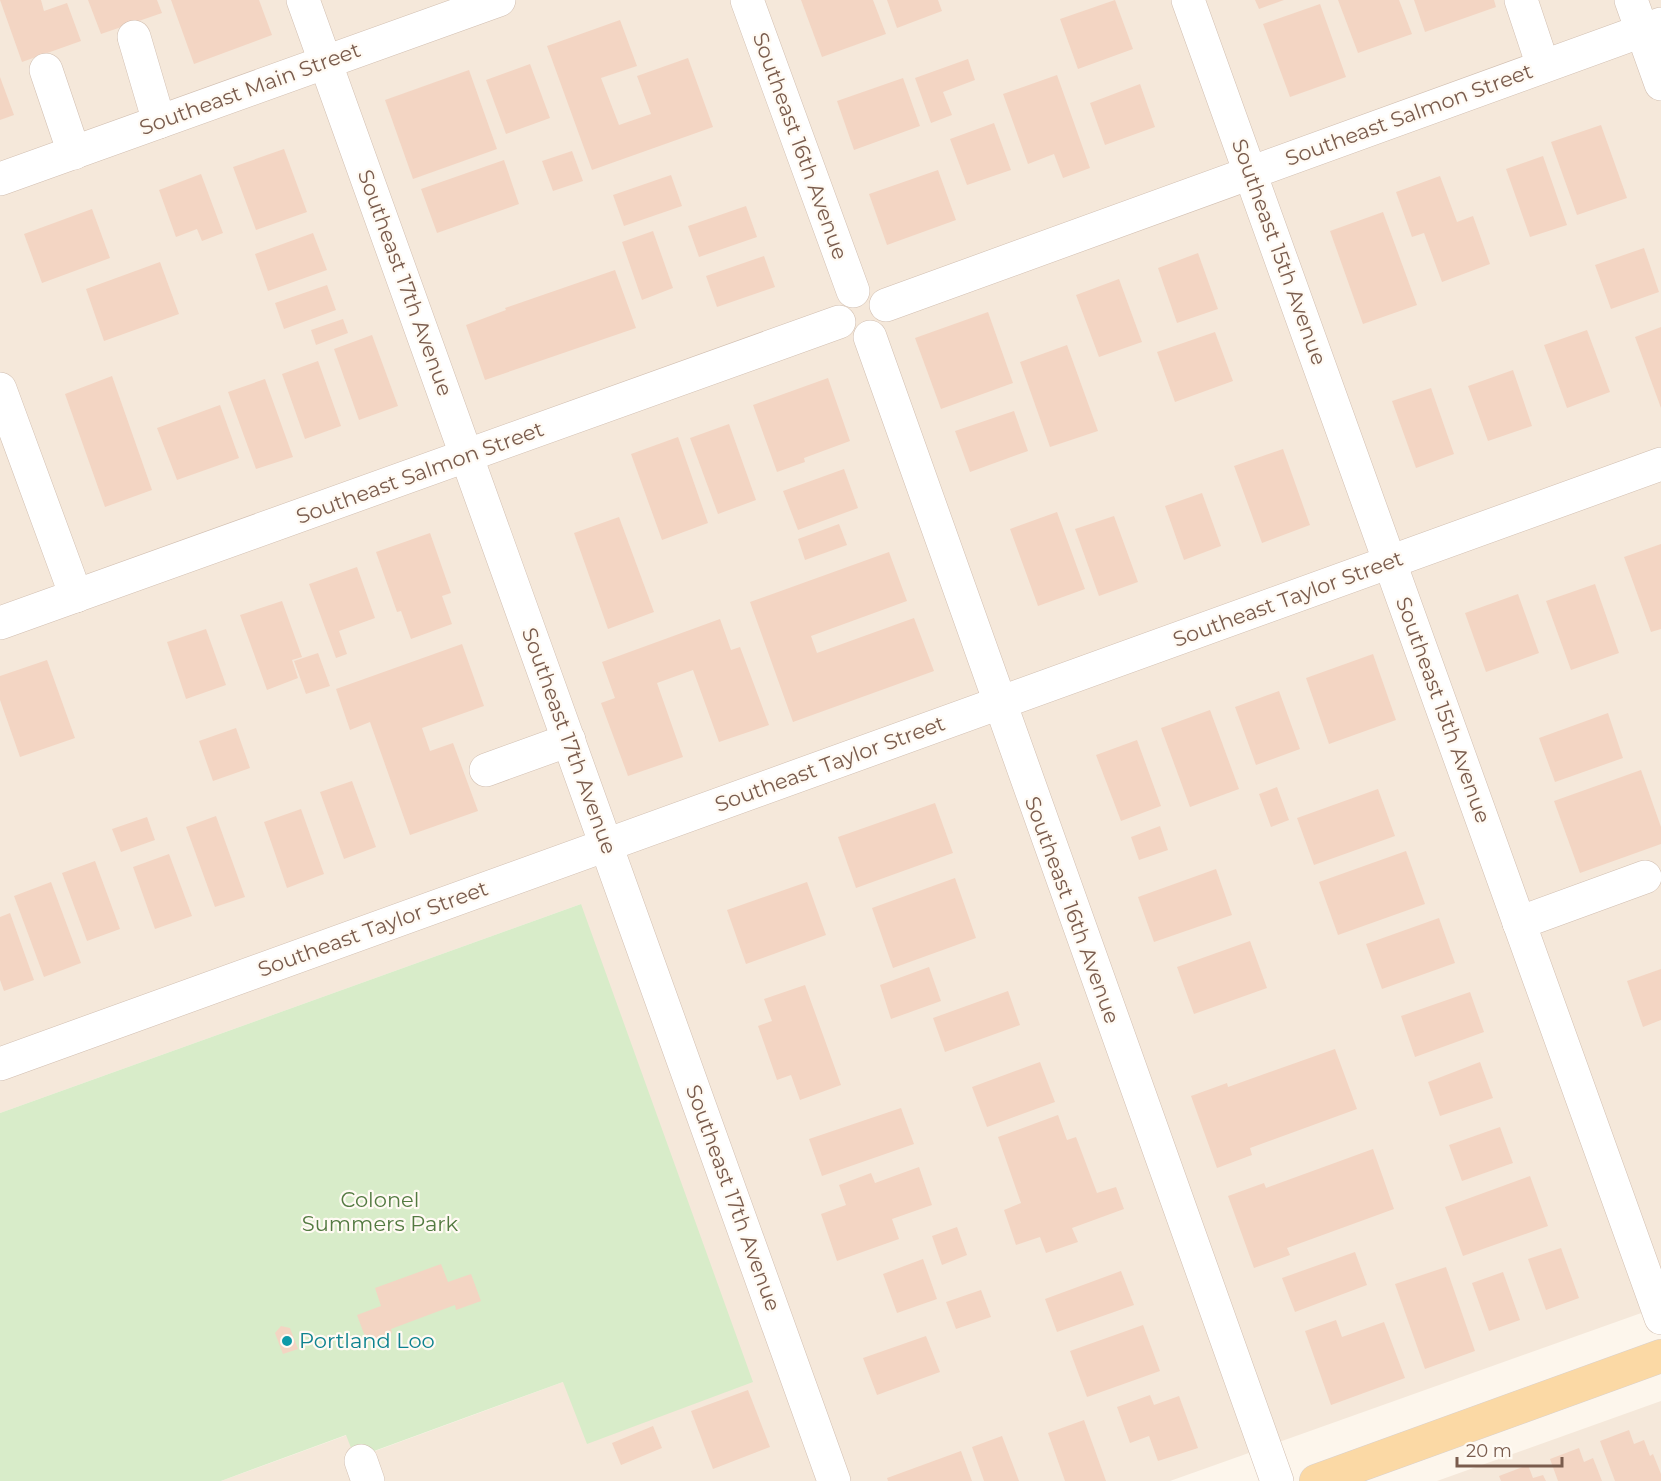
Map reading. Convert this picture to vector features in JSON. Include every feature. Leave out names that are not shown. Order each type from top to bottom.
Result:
[{"type":"main road","points":[[1316,1481],[1661,1356]]},
{"type":"street","name":"Southeast 17th Avenue","points":[[303,0],[834,1481]]},
{"type":"street","name":"Southeast Main Street","points":[[0,179],[499,0]]},
{"type":"street","name":"Southeast 16th Avenue","points":[[747,0],[853,291]]},
{"type":"street","name":"Southeast 15th Avenue","points":[[1188,0],[1661,1318]]},
{"type":"street","points":[[1521,0],[1543,66]]},
{"type":"street","points":[[1631,0],[1651,27],[1661,84]]},
{"type":"street","name":"Southeast Salmon Street","points":[[886,305],[1651,27]]},
{"type":"street","points":[[134,37],[159,122]]},
{"type":"street","points":[[46,70],[74,153]]},
{"type":"street","points":[[861,289],[876,293],[886,305],[887,321],[877,334],[870,337],[862,339],[855,337],[839,322],[838,315],[842,300],[853,291],[861,289]]},
{"type":"street","name":"Southeast Salmon Street","points":[[0,623],[839,322]]},
{"type":"street","name":"Southeast 16th Avenue","points":[[870,337],[1277,1481]]},
{"type":"street","points":[[0,389],[76,596]]},
{"type":"street","name":"Southeast Taylor Street","points":[[0,1064],[1661,464]]},
{"type":"street","points":[[486,770],[569,740]]},
{"type":"street","points":[[1519,923],[1645,877]]},
{"type":"shaded area","points":[[0,0],[1661,0],[1661,1306],[1170,1481],[221,1481],[347,1435],[356,1458],[563,1382],[581,904],[0,1113]]},
{"type":"shaded area","points":[[1661,1401],[1661,1481],[1437,1481]]},
{"type":"green space","name":"Colonel Summers Park","points":[[581,904],[753,1382],[587,1444],[563,1382],[355,1458],[346,1435],[221,1481],[0,1481],[0,1113]]},
{"type":"building","points":[[0,0],[41,0],[44,11],[67,3],[81,41],[22,62]]},
{"type":"building","points":[[88,0],[157,0],[162,13],[101,34]]},
{"type":"building","points":[[171,0],[259,0],[272,35],[194,64]]},
{"type":"building","points":[[801,0],[873,0],[886,34],[822,57]]},
{"type":"building","points":[[887,0],[938,0],[942,11],[897,28]]},
{"type":"building","points":[[1115,0],[1133,49],[1078,69],[1060,19]]},
{"type":"building","points":[[1255,0],[1284,0],[1259,9]]},
{"type":"building","points":[[1338,0],[1399,0],[1412,34],[1358,53]]},
{"type":"building","points":[[1414,0],[1494,0],[1496,7],[1425,32]]},
{"type":"building","points":[[1320,4],[1346,77],[1290,97],[1263,24]]},
{"type":"building","points":[[620,20],[637,66],[601,78],[619,125],[651,114],[637,76],[688,58],[713,127],[592,170],[547,46]]},
{"type":"building","points":[[968,59],[975,80],[943,92],[952,115],[931,123],[915,78]]},
{"type":"building","points":[[530,64],[550,118],[506,134],[486,80]]},
{"type":"building","points":[[469,70],[497,149],[413,179],[385,100]]},
{"type":"building","points":[[1057,75],[1090,168],[1063,178],[1054,154],[1028,164],[1003,94]]},
{"type":"building","points":[[0,77],[14,115],[0,120]]},
{"type":"building","points":[[903,78],[920,126],[854,150],[837,101]]},
{"type":"building","points":[[1140,84],[1155,127],[1105,145],[1090,103]]},
{"type":"building","points":[[994,123],[1011,170],[967,185],[950,139]]},
{"type":"building","points":[[1601,125],[1627,198],[1577,215],[1551,142]]},
{"type":"building","points":[[284,149],[307,212],[256,230],[233,167]]},
{"type":"building","points":[[572,151],[583,181],[553,191],[542,161]]},
{"type":"building","points":[[1543,156],[1567,225],[1530,237],[1506,169]]},
{"type":"building","points":[[504,160],[519,204],[437,233],[421,189]]},
{"type":"building","points":[[938,170],[956,220],[887,245],[869,194]]},
{"type":"building","points":[[201,174],[223,233],[202,241],[197,229],[176,237],[159,190]]},
{"type":"building","points":[[671,175],[682,206],[624,226],[613,195]]},
{"type":"building","points":[[1440,176],[1457,222],[1473,216],[1490,264],[1442,282],[1424,233],[1412,237],[1396,192]]},
{"type":"building","points":[[746,206],[757,237],[699,257],[688,226]]},
{"type":"building","points":[[92,209],[110,258],[42,283],[24,234]]},
{"type":"building","points":[[1383,212],[1417,305],[1363,324],[1330,231]]},
{"type":"building","points":[[653,231],[673,288],[642,300],[622,242]]},
{"type":"building","points":[[313,233],[327,270],[268,291],[255,254]]},
{"type":"building","points":[[1644,248],[1659,292],[1611,309],[1595,265]]},
{"type":"building","points":[[1198,253],[1218,309],[1177,323],[1158,268]]},
{"type":"building","points":[[764,256],[775,287],[717,307],[706,276]]},
{"type":"building","points":[[160,262],[179,314],[104,341],[86,289]]},
{"type":"building","points":[[615,270],[636,328],[485,380],[466,325],[506,310],[505,308]]},
{"type":"building","points":[[1119,279],[1142,342],[1099,357],[1076,295]]},
{"type":"building","points":[[327,285],[336,310],[284,329],[275,303]]},
{"type":"building","points":[[988,312],[1013,383],[941,409],[915,338]]},
{"type":"building","points":[[343,319],[348,333],[316,345],[311,330]]},
{"type":"building","points":[[1661,327],[1661,408],[1635,337]]},
{"type":"building","points":[[1587,330],[1610,392],[1567,408],[1544,345]]},
{"type":"building","points":[[1215,332],[1233,381],[1175,402],[1157,352]]},
{"type":"building","points":[[372,335],[398,406],[359,420],[334,349]]},
{"type":"building","points":[[1067,345],[1098,431],[1050,447],[1020,362]]},
{"type":"building","points":[[318,361],[341,426],[305,439],[282,374]]},
{"type":"building","points":[[1513,370],[1532,426],[1488,441],[1468,386]]},
{"type":"building","points":[[112,376],[152,490],[105,507],[65,394]]},
{"type":"building","points":[[828,378],[850,441],[804,458],[805,462],[777,472],[753,405]]},
{"type":"building","points":[[265,379],[293,457],[256,469],[228,392]]},
{"type":"building","points":[[1431,388],[1454,454],[1416,468],[1392,401]]},
{"type":"building","points":[[220,405],[239,458],[177,480],[157,428]]},
{"type":"building","points":[[1014,411],[1028,451],[970,472],[955,431]]},
{"type":"building","points":[[729,424],[756,500],[718,514],[690,438]]},
{"type":"building","points":[[678,437],[708,523],[662,540],[631,454]]},
{"type":"building","points":[[1283,449],[1310,525],[1262,543],[1234,466]]},
{"type":"building","points":[[844,469],[858,508],[798,530],[783,491]]},
{"type":"building","points":[[1202,493],[1221,546],[1184,560],[1165,506]]},
{"type":"building","points":[[1057,512],[1085,589],[1038,606],[1010,529]]},
{"type":"building","points":[[1114,516],[1138,582],[1099,596],[1075,529]]},
{"type":"building","points":[[619,517],[654,612],[608,629],[574,533]]},
{"type":"building","points":[[839,524],[847,545],[805,560],[798,539]]},
{"type":"building","points":[[430,533],[451,593],[442,596],[452,624],[411,639],[401,611],[397,612],[376,552]]},
{"type":"building","points":[[1661,544],[1661,629],[1651,632],[1624,557]]},
{"type":"building","points":[[889,552],[907,601],[811,636],[817,653],[914,618],[934,671],[793,722],[750,602]]},
{"type":"building","points":[[357,567],[375,618],[339,631],[347,654],[336,658],[309,584]]},
{"type":"building","points":[[1595,584],[1619,653],[1571,670],[1546,601]]},
{"type":"building","points":[[1518,594],[1539,653],[1486,672],[1465,613]]},
{"type":"building","points":[[282,601],[302,657],[292,660],[298,678],[267,690],[240,615]]},
{"type":"building","points":[[720,619],[731,650],[740,647],[769,725],[719,742],[693,670],[657,683],[683,757],[628,776],[601,703],[615,698],[602,662]]},
{"type":"building","points":[[206,629],[226,685],[186,699],[167,642]]},
{"type":"building","points":[[462,644],[484,706],[422,728],[430,751],[453,743],[478,811],[410,835],[370,722],[350,730],[336,689]]},
{"type":"building","points":[[318,653],[330,686],[306,694],[294,661]]},
{"type":"building","points":[[1373,654],[1396,720],[1329,744],[1306,678]]},
{"type":"building","points":[[47,660],[75,738],[20,757],[0,700],[0,676]]},
{"type":"building","points":[[1279,691],[1300,749],[1256,765],[1235,707]]},
{"type":"building","points":[[1210,710],[1239,789],[1190,807],[1161,728]]},
{"type":"building","points":[[1608,713],[1623,758],[1555,782],[1539,738]]},
{"type":"building","points":[[236,728],[250,768],[213,781],[199,741]]},
{"type":"building","points":[[1137,740],[1161,806],[1121,821],[1096,755]]},
{"type":"building","points":[[1641,770],[1661,827],[1661,844],[1580,873],[1554,801]]},
{"type":"building","points":[[352,781],[376,847],[344,859],[320,792]]},
{"type":"building","points":[[1277,787],[1289,820],[1271,827],[1259,794]]},
{"type":"building","points":[[1378,789],[1395,836],[1314,865],[1297,818]]},
{"type":"building","points":[[935,803],[953,853],[856,888],[838,837]]},
{"type":"building","points":[[301,809],[324,874],[287,888],[264,822]]},
{"type":"building","points":[[216,816],[245,897],[215,907],[186,827]]},
{"type":"building","points":[[147,817],[155,840],[121,852],[112,829]]},
{"type":"building","points":[[1160,826],[1168,850],[1139,860],[1131,837]]},
{"type":"building","points":[[1406,851],[1425,904],[1338,935],[1319,882]]},
{"type":"building","points":[[169,854],[192,916],[155,929],[133,867]]},
{"type":"building","points":[[95,861],[120,929],[87,941],[62,873]]},
{"type":"building","points":[[1216,869],[1232,915],[1154,942],[1138,897]]},
{"type":"building","points":[[955,878],[976,938],[893,968],[872,908]]},
{"type":"building","points":[[51,882],[81,963],[44,977],[14,896]]},
{"type":"building","points":[[807,882],[826,935],[746,964],[727,910]]},
{"type":"building","points":[[10,913],[34,980],[4,991],[0,980],[0,917]]},
{"type":"building","points":[[1439,918],[1455,963],[1382,989],[1366,944]]},
{"type":"building","points":[[1250,941],[1267,988],[1194,1014],[1177,967]]},
{"type":"building","points":[[929,967],[941,1001],[891,1019],[880,985]]},
{"type":"building","points":[[1661,969],[1661,1020],[1643,1027],[1627,981]]},
{"type":"building","points":[[805,985],[841,1085],[800,1100],[791,1075],[777,1080],[758,1026],[772,1021],[764,999]]},
{"type":"building","points":[[1008,991],[1020,1025],[945,1052],[933,1018]]},
{"type":"building","points":[[1470,992],[1484,1032],[1415,1057],[1401,1016]]},
{"type":"building","points":[[1335,1049],[1357,1109],[1250,1148],[1252,1155],[1217,1168],[1191,1096],[1227,1083],[1228,1087]]},
{"type":"building","points":[[1040,1062],[1055,1102],[987,1127],[972,1087]]},
{"type":"building","points":[[1480,1062],[1493,1098],[1440,1116],[1428,1082]]},
{"type":"building","points":[[901,1108],[914,1144],[822,1176],[809,1139]]},
{"type":"building","points":[[1058,1115],[1067,1140],[1076,1137],[1097,1193],[1116,1187],[1124,1209],[1072,1228],[1078,1242],[1046,1253],[1040,1237],[1016,1245],[1004,1210],[1021,1203],[998,1137]]},
{"type":"building","points":[[1500,1127],[1513,1163],[1462,1181],[1449,1145]]},
{"type":"building","points":[[1373,1149],[1394,1209],[1287,1248],[1290,1255],[1254,1268],[1228,1196],[1264,1183],[1266,1188]]},
{"type":"building","points":[[919,1167],[932,1205],[892,1219],[899,1239],[837,1261],[821,1214],[846,1205],[839,1185],[871,1173],[875,1183]]},
{"type":"building","points":[[1530,1176],[1548,1226],[1463,1256],[1445,1207]]},
{"type":"building","points":[[957,1227],[967,1255],[942,1265],[932,1236]]},
{"type":"building","points":[[1561,1248],[1579,1298],[1546,1310],[1528,1259]]},
{"type":"building","points":[[1355,1252],[1367,1285],[1295,1312],[1282,1278]]},
{"type":"building","points":[[923,1259],[937,1299],[897,1313],[883,1274]]},
{"type":"building","points":[[441,1264],[448,1282],[471,1274],[481,1301],[456,1310],[455,1305],[391,1329],[392,1333],[367,1342],[357,1315],[381,1306],[375,1288]]},
{"type":"building","points":[[1446,1267],[1475,1351],[1425,1369],[1395,1284]]},
{"type":"building","points":[[1121,1271],[1134,1305],[1057,1332],[1045,1299]]},
{"type":"building","points":[[1503,1272],[1520,1320],[1489,1331],[1472,1283]]},
{"type":"building","points":[[981,1290],[991,1317],[956,1329],[946,1302]]},
{"type":"building","points":[[1336,1320],[1342,1337],[1384,1322],[1405,1378],[1331,1405],[1305,1331]]},
{"type":"building","points":[[1143,1325],[1160,1371],[1087,1397],[1070,1351]]},
{"type":"building","name":"Portland Loo","points":[[281,1326],[290,1328],[298,1349],[283,1354],[275,1333]]},
{"type":"building","points":[[926,1336],[940,1372],[877,1395],[863,1358]]},
{"type":"building","points":[[748,1390],[770,1447],[713,1469],[691,1411]]},
{"type":"building","points":[[1150,1395],[1154,1405],[1179,1396],[1198,1448],[1158,1461],[1149,1436],[1130,1443],[1117,1407]]},
{"type":"building","points":[[1084,1420],[1106,1481],[1065,1481],[1048,1433]]},
{"type":"building","points":[[653,1426],[662,1448],[621,1465],[612,1443]]},
{"type":"building","points":[[1629,1430],[1634,1444],[1644,1440],[1650,1456],[1653,1454],[1661,1474],[1661,1481],[1615,1481],[1600,1441]]},
{"type":"building","points":[[1002,1436],[1019,1481],[984,1481],[972,1447]]},
{"type":"building","points":[[1579,1448],[1584,1462],[1593,1458],[1602,1481],[1558,1481],[1550,1459]]},
{"type":"building","points":[[961,1451],[972,1481],[888,1481],[887,1478]]},
{"type":"building","points":[[1528,1465],[1533,1478],[1543,1475],[1546,1481],[1501,1481],[1499,1476]]},
{"type":"place","name":"Portland Loo","points":[[287,1341]]}]
